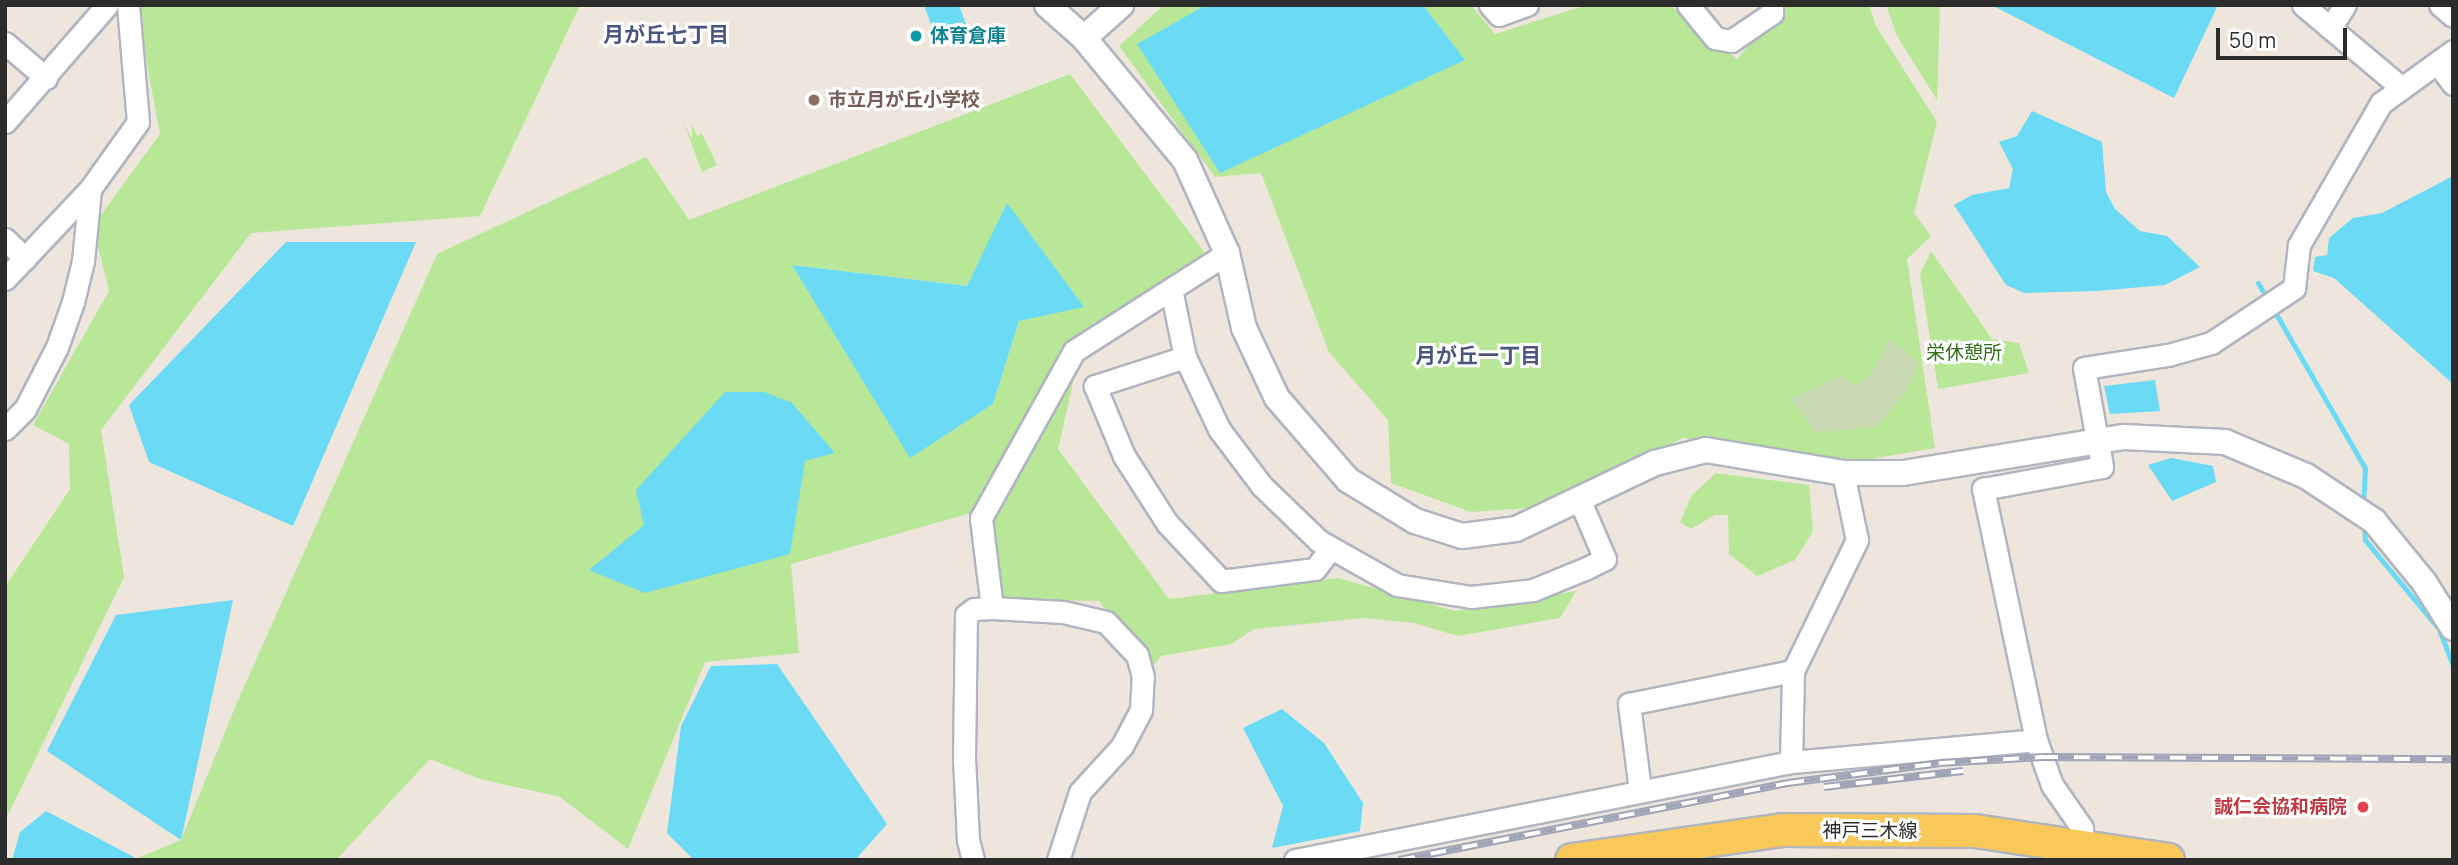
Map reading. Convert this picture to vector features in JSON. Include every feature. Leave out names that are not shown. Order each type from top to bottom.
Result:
[{"type":"main road","name":"神戸三木線","points":[[1572,860],[1783,830],[1975,831],[2168,860]]},
{"type":"street","points":[[5,122],[107,5]]},
{"type":"street","points":[[5,279],[90,189],[138,122],[128,5]]},
{"type":"street","points":[[1047,5],[1084,38],[1185,160],[1227,253],[1244,328],[1277,398],[1348,480],[1415,522],[1462,537],[1516,528],[1655,463],[1706,450],[1843,473],[1903,473],[2097,438],[2225,442],[2306,476],[2374,522],[2424,582],[2453,628]]},
{"type":"street","points":[[1084,38],[1121,5]]},
{"type":"street","points":[[1490,5],[1499,15],[1527,5]]},
{"type":"street","points":[[1688,5],[1715,38],[1731,41],[1772,13],[1772,5]]},
{"type":"street","points":[[2303,5],[2402,88]]},
{"type":"street","points":[[2330,28],[2345,5]]},
{"type":"street","points":[[2440,5],[2453,16]]},
{"type":"street","points":[[5,43],[46,78]]},
{"type":"street","points":[[2083,847],[2082,828],[2052,785],[2036,740],[1983,489],[2102,467],[2084,368],[2168,355],[2211,343],[2294,288],[2298,245],[2381,103],[2445,57],[2453,84]]},
{"type":"street","points":[[5,429],[25,409],[57,347],[74,302],[83,261],[90,189]]},
{"type":"street","points":[[5,239],[25,258]]},
{"type":"street","points":[[992,608],[981,518],[1066,363],[1080,345],[1227,253]]},
{"type":"street","points":[[1171,289],[1185,357],[1219,429],[1262,486],[1331,548],[1397,585],[1471,597],[1533,590],[1605,559],[1578,499]]},
{"type":"street","points":[[1185,357],[1095,386],[1124,456],[1167,523],[1221,581],[1315,569],[1331,548]]},
{"type":"street","points":[[1791,762],[1793,671],[1857,540],[1843,473]]},
{"type":"street","points":[[973,860],[968,840],[964,758],[966,615],[974,609],[992,608],[1063,612],[1106,622],[1137,655],[1143,677],[1141,710],[1122,746],[1080,792],[1058,860]]},
{"type":"street","points":[[1640,790],[1629,704],[1793,671]]},
{"type":"street","points":[[1295,860],[1791,762],[2036,740]]},
{"type":"green space","points":[[136,5],[580,5],[480,216],[251,233],[101,430],[124,577],[5,821],[5,587],[70,489],[69,444],[33,425],[109,291],[93,226],[160,134]]},
{"type":"green space","points":[[1164,5],[1471,5],[1495,34],[1587,5],[1670,5],[1737,59],[1773,18],[1777,5],[1869,5],[1876,26],[1937,122],[1914,213],[1931,236],[1907,259],[1935,448],[1853,462],[1683,438],[1545,507],[1471,512],[1391,483],[1388,420],[1329,352],[1261,173],[1215,177],[1119,46]]},
{"type":"green space","points":[[1886,5],[1940,5],[1937,100],[1897,36]]},
{"type":"green space","points":[[1070,74],[1208,257],[1065,346],[978,511],[791,564],[799,653],[705,662],[628,849],[560,797],[480,779],[430,759],[336,860],[133,860],[181,840],[236,705],[437,254],[646,157],[689,220]],"holes":[[[1007,203],[1019,321],[993,404],[793,265],[968,286]],[[792,403],[834,453],[805,460],[590,570]]]},
{"type":"green space","points":[[683,121],[692,139],[692,124],[697,136],[702,134],[717,165],[702,172]]},
{"type":"green space","name":"栄休憩所","points":[[1931,251],[1992,339],[2019,343],[2029,373],[1938,389],[1920,274]]},
{"type":"green space","points":[[1890,339],[1919,363],[1907,390],[1877,426],[1816,433],[1791,399],[1842,375],[1855,387],[1873,371]]},
{"type":"green space","points":[[1078,361],[1058,449],[1169,599],[1338,578],[1455,611],[1576,591],[1560,618],[1458,636],[1414,623],[1363,618],[1254,629],[1231,644],[1161,656],[1143,677],[1100,601],[995,599],[990,518],[1025,468]]},
{"type":"green space","points":[[1716,473],[1809,485],[1813,531],[1795,560],[1757,576],[1729,554],[1728,515],[1715,515],[1691,529],[1680,522],[1692,495]]},
{"type":"water","points":[[924,5],[959,5],[967,27],[936,38]]},
{"type":"water","points":[[1206,5],[1423,5],[1465,60],[1220,173],[1137,44]]},
{"type":"water","points":[[1991,5],[2218,5],[2174,98]]},
{"type":"water","points":[[2032,111],[2102,142],[2106,192],[2115,209],[2140,231],[2167,236],[2200,267],[2165,285],[2097,291],[2024,293],[2006,285],[1954,205],[1972,195],[2009,188],[2013,169],[1999,142],[2017,136]]},
{"type":"water","points":[[2453,176],[2453,384],[2334,278],[2313,271],[2315,257],[2327,255],[2329,238],[2353,218],[2382,213]]},
{"type":"water","points":[[1007,203],[1084,307],[1019,321],[993,404],[910,458],[792,265],[967,286]]},
{"type":"water","points":[[286,242],[416,242],[293,526],[149,462],[129,405]]},
{"type":"water","points":[[2155,380],[2160,411],[2110,414],[2104,386]]},
{"type":"water","points":[[725,392],[764,392],[792,403],[835,453],[805,461],[790,554],[645,593],[589,570],[644,525],[636,490]]},
{"type":"water","points":[[2171,458],[2213,466],[2216,482],[2172,501],[2148,465]]},
{"type":"water","points":[[233,600],[181,840],[47,751],[116,615]]},
{"type":"water","points":[[777,664],[887,824],[855,860],[694,860],[667,833],[681,726],[711,666]]},
{"type":"water","points":[[1282,709],[1324,743],[1363,803],[1360,831],[1272,848],[1283,806],[1243,728]]},
{"type":"water","points":[[46,811],[134,857],[133,860],[12,860],[20,832]]},
{"type":"waterway","points":[[2258,283],[2267,298]]},
{"type":"waterway","points":[[2272,307],[2365,468],[2363,506]]},
{"type":"waterway","points":[[2364,523],[2365,540],[2439,629],[2453,666]]},
{"type":"railway","points":[[1399,860],[1788,783],[1939,763],[2042,757],[2453,759]]},
{"type":"railway","points":[[1824,787],[1963,771]]},
{"type":"place","name":"体育倉庫","points":[[916,36]]},
{"type":"place","name":"市立月が丘小学校","points":[[814,100]]},
{"type":"place","name":"誠仁会協和病院","points":[[2363,807]]},
{"type":"district","name":"月が丘七丁目","points":[[666,34]]},
{"type":"district","name":"月が丘一丁目","points":[[1478,355]]}]
